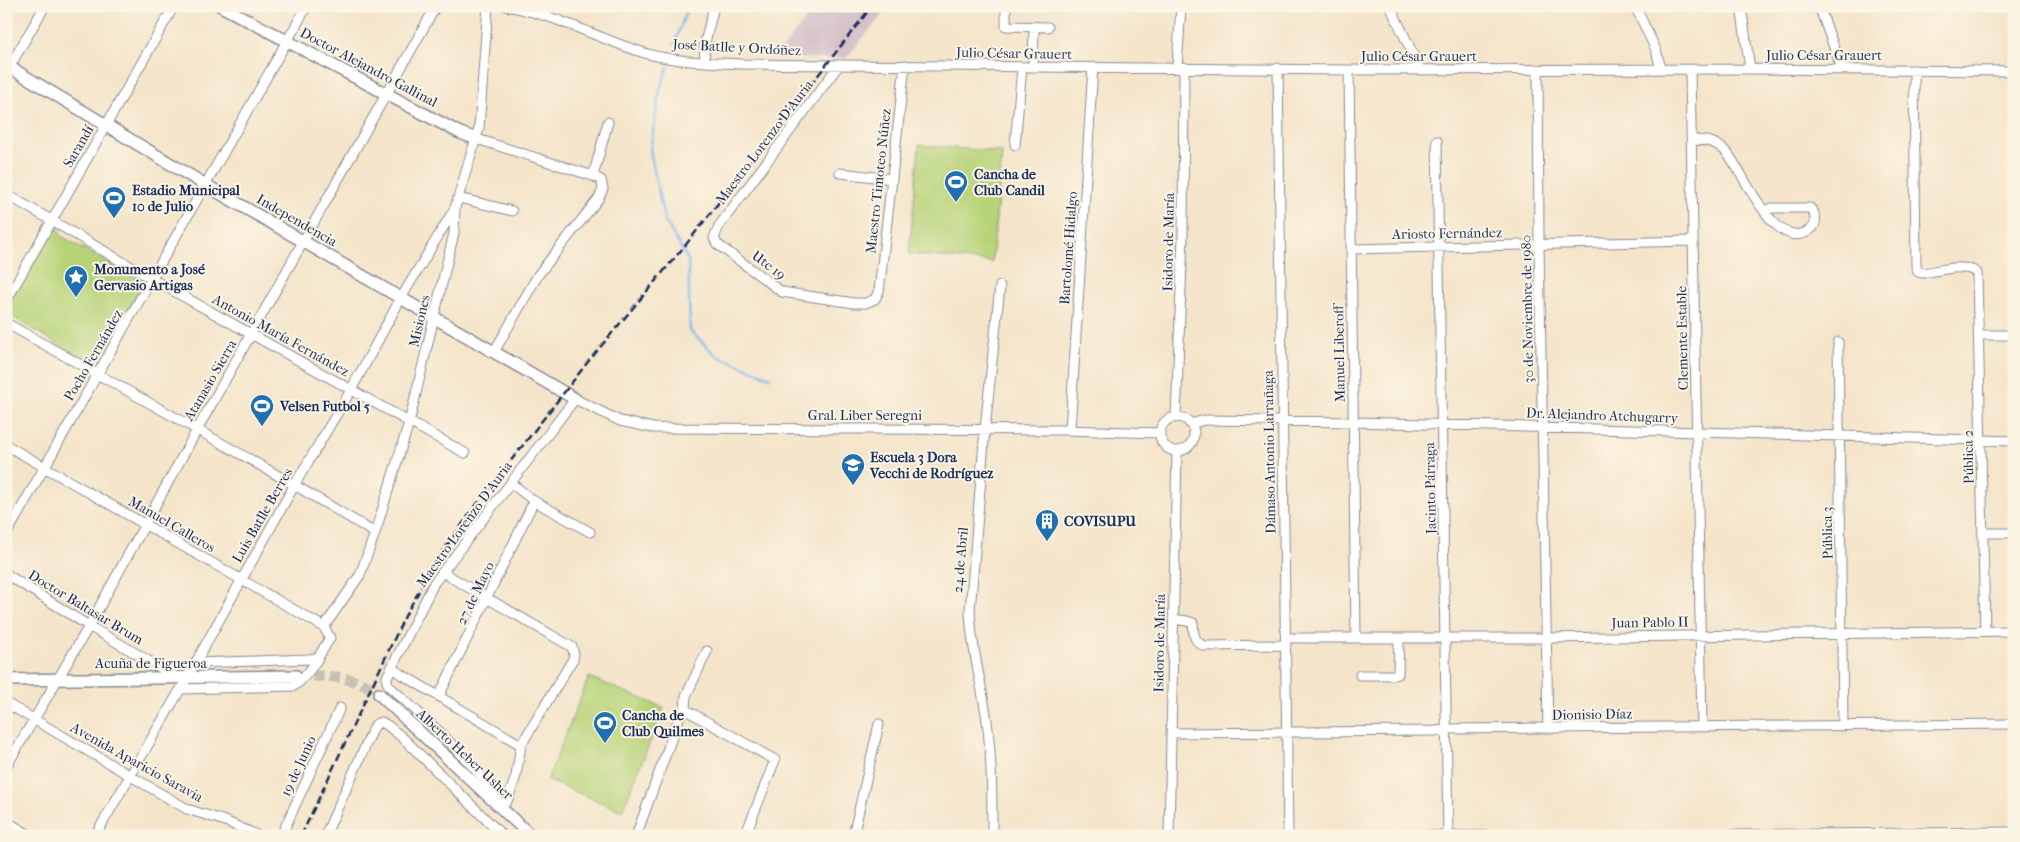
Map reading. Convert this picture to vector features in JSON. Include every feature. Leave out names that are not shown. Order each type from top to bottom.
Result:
[{"type":"street","points":[[7,68],[45,6]]},
{"type":"street","name":"Sarandí","points":[[6,300],[174,6]]},
{"type":"street","name":"Doctor Alejandro Gallinal","points":[[221,6],[460,133],[477,138]]},
{"type":"street","name":"Pocho Fernández","points":[[6,535],[307,6]]},
{"type":"street","name":"Atanasio Sierra","points":[[6,766],[89,626],[144,524],[436,6]]},
{"type":"street","name":"Misiones","points":[[324,627],[360,575],[409,423],[454,233],[456,208],[477,138],[488,6]]},
{"type":"street","name":"José Batlle y Ordóñez","points":[[506,6],[534,12],[648,54],[705,61],[824,66]]},
{"type":"street","points":[[705,61],[704,47],[714,6]]},
{"type":"street","points":[[1006,6],[1006,26],[1048,27]]},
{"type":"street","name":"Isidoro de María","points":[[1176,418],[1183,236],[1181,6]]},
{"type":"street","points":[[1390,6],[1420,69]]},
{"type":"street","points":[[1636,6],[1656,50],[1661,69]]},
{"type":"street","points":[[1741,6],[1750,69]]},
{"type":"street","points":[[1819,6],[1842,69]]},
{"type":"street","points":[[1033,67],[1034,27]]},
{"type":"street","name":"Maestro Lorenzo D'Auria","points":[[714,238],[719,226],[839,65]]},
{"type":"street","name":"Maestro Timoteo Núñez","points":[[875,299],[878,295],[880,284],[905,65]]},
{"type":"street","name":"Julio César Grauert","points":[[824,66],[1181,67],[1349,70],[1842,69],[2014,71]]},
{"type":"street","points":[[1015,145],[1022,67]]},
{"type":"street","name":"Bartolomé Hidalgo","points":[[1070,430],[1093,67]]},
{"type":"street","name":"Independencia","points":[[7,68],[575,399]]},
{"type":"street","name":"Dámaso Antonio Larrañaga","points":[[1278,68],[1281,421],[1288,836]]},
{"type":"street","name":"30 de Noviembre de 1980","points":[[1538,69],[1539,245],[1548,728]]},
{"type":"street","name":"Manuel Liberoff","points":[[1349,70],[1356,638]]},
{"type":"street","name":"Clemente Estable","points":[[1690,70],[1693,140],[1693,241],[1702,726]]},
{"type":"street","name":"Pública 2","points":[[1914,70],[1916,266],[1918,272],[1923,274],[1964,268],[1973,269],[1977,273],[1985,631]]},
{"type":"street","points":[[593,176],[608,122]]},
{"type":"street","points":[[477,138],[593,176],[601,180],[603,189],[599,198],[538,275],[494,352]]},
{"type":"street","points":[[1693,140],[1715,142],[1727,153],[1765,211],[1784,232],[1790,234],[1808,232],[1815,224],[1814,212],[1810,208],[1772,208],[1765,211]]},
{"type":"street","name":"Jacinto Párraga","points":[[1437,141],[1448,835]]},
{"type":"street","points":[[840,173],[892,180]]},
{"type":"street","name":"Antonio María Fernández","points":[[6,194],[152,279],[465,453]]},
{"type":"street","points":[[459,198],[512,211]]},
{"type":"street","name":"Luis Batlle Berres","points":[[95,836],[295,484],[351,390],[401,298],[456,208]]},
{"type":"street","name":"Ute 19","points":[[714,238],[717,244],[782,292],[854,303],[866,303],[875,299]]},
{"type":"street","name":"Ariosto Fernández","points":[[1352,249],[1693,241]]},
{"type":"street","name":"24 de Abril","points":[[992,836],[988,730],[970,619],[985,429],[1000,286]]},
{"type":"street","points":[[6,323],[198,428],[375,533]]},
{"type":"street","points":[[1979,335],[2014,335]]},
{"type":"street","name":"Pública 3","points":[[1838,342],[1844,724]]},
{"type":"street","name":"Maestro Lorenzo D'Auria","points":[[391,668],[434,583],[575,399]]},
{"type":"street","name":"Gral. Liber Seregni","points":[[575,399],[620,421],[653,428],[985,429],[1160,433]]},
{"type":"street","points":[[1176,418],[1184,419],[1190,424],[1194,433],[1192,442],[1186,448],[1177,451],[1166,447],[1161,441],[1160,433],[1167,421],[1176,418]]},
{"type":"street","name":"Dr. Alejandro Atchugarry","points":[[1190,424],[1206,420],[1354,422],[2014,442]]},
{"type":"street","name":"Manuel Calleros","points":[[6,445],[324,627]]},
{"type":"street","name":"Isidoro de María","points":[[1169,836],[1177,451]]},
{"type":"street","points":[[511,483],[534,501],[590,532]]},
{"type":"street","name":"27 de Mayo","points":[[439,696],[534,501]]},
{"type":"street","points":[[1983,533],[2014,533]]},
{"type":"street","points":[[442,572],[572,647],[574,654],[573,659],[521,745],[516,776],[508,799],[501,808],[492,788],[475,769],[442,734],[390,687],[387,682],[391,668],[521,745]]},
{"type":"street","name":"Doctor Baltasar Brum","points":[[6,574],[182,681]]},
{"type":"street","name":"Juan Pablo II","points":[[1173,620],[1187,621],[1193,624],[1194,638],[1199,644],[1204,646],[1356,638],[1546,638],[2014,631]]},
{"type":"street","points":[[182,681],[294,686],[302,680],[313,666],[330,638],[324,627]]},
{"type":"street","points":[[1360,675],[1394,676],[1398,674],[1399,638]]},
{"type":"street","points":[[636,836],[684,709],[686,696],[706,651]]},
{"type":"street","points":[[195,663],[310,659],[318,657]]},
{"type":"street","name":"Acuña de Figueroa","points":[[6,680],[182,681],[296,676]]},
{"type":"street","name":"Alberto Heber Usher","points":[[379,694],[531,836]]},
{"type":"street","name":"Avenida Aparicio Saravia","points":[[6,703],[191,811],[226,821],[259,836]]},
{"type":"street","name":"19 de Junio","points":[[281,836],[340,708]]},
{"type":"street","points":[[684,709],[775,760],[745,836]]},
{"type":"street","points":[[325,836],[373,729],[376,724],[381,722],[404,739],[503,836]]},
{"type":"street","points":[[853,836],[879,724]]},
{"type":"street","name":"Dionisio Díaz","points":[[1171,733],[1436,731],[1447,729],[1844,724],[2014,724]]},
{"type":"street","points":[[6,821],[31,836]]},
{"type":"street","points":[[1635,836],[2014,832]]},
{"type":"street","points":[[1410,836],[1488,836]]},
{"type":"shaded area","points":[[816,6],[890,6],[846,58],[774,59]]},
{"type":"green space","name":"Cancha de Club Candil","points":[[919,145],[1002,152],[992,262],[909,254]]},
{"type":"green space","points":[[53,227],[58,229],[61,236],[136,279],[136,274],[145,279],[96,367],[6,313],[6,309]]},
{"type":"green space","name":"Cancha de Club Quilmes","points":[[589,677],[664,708],[622,811],[547,780]]},
{"type":"waterway","points":[[674,45],[688,6]]},
{"type":"waterway","points":[[668,67],[660,89],[650,150],[664,219],[688,260],[690,331],[717,356],[770,377]]},
{"type":"tunnel","points":[[296,676],[329,676],[349,680],[369,687],[379,694]]},
{"type":"railway","points":[[301,836],[405,616],[436,561],[474,508],[587,363],[688,242],[872,6]]},
{"type":"place","name":"Cancha de Club Candil","points":[[956,203]]},
{"type":"place","name":"Estadio Municipal 10 de Julio","points":[[114,219]]},
{"type":"place","name":"Monumento a José Gervasio Artigas","points":[[76,298]]},
{"type":"place","name":"Velsen Futbol 5","points":[[262,427]]},
{"type":"place","name":"Escuela 3 Dora Vecchi de Rodríguez","points":[[853,486]]},
{"type":"place","name":"COVISUPU","points":[[1047,542]]},
{"type":"place","name":"Cancha de Club Quilmes","points":[[605,744]]}]
